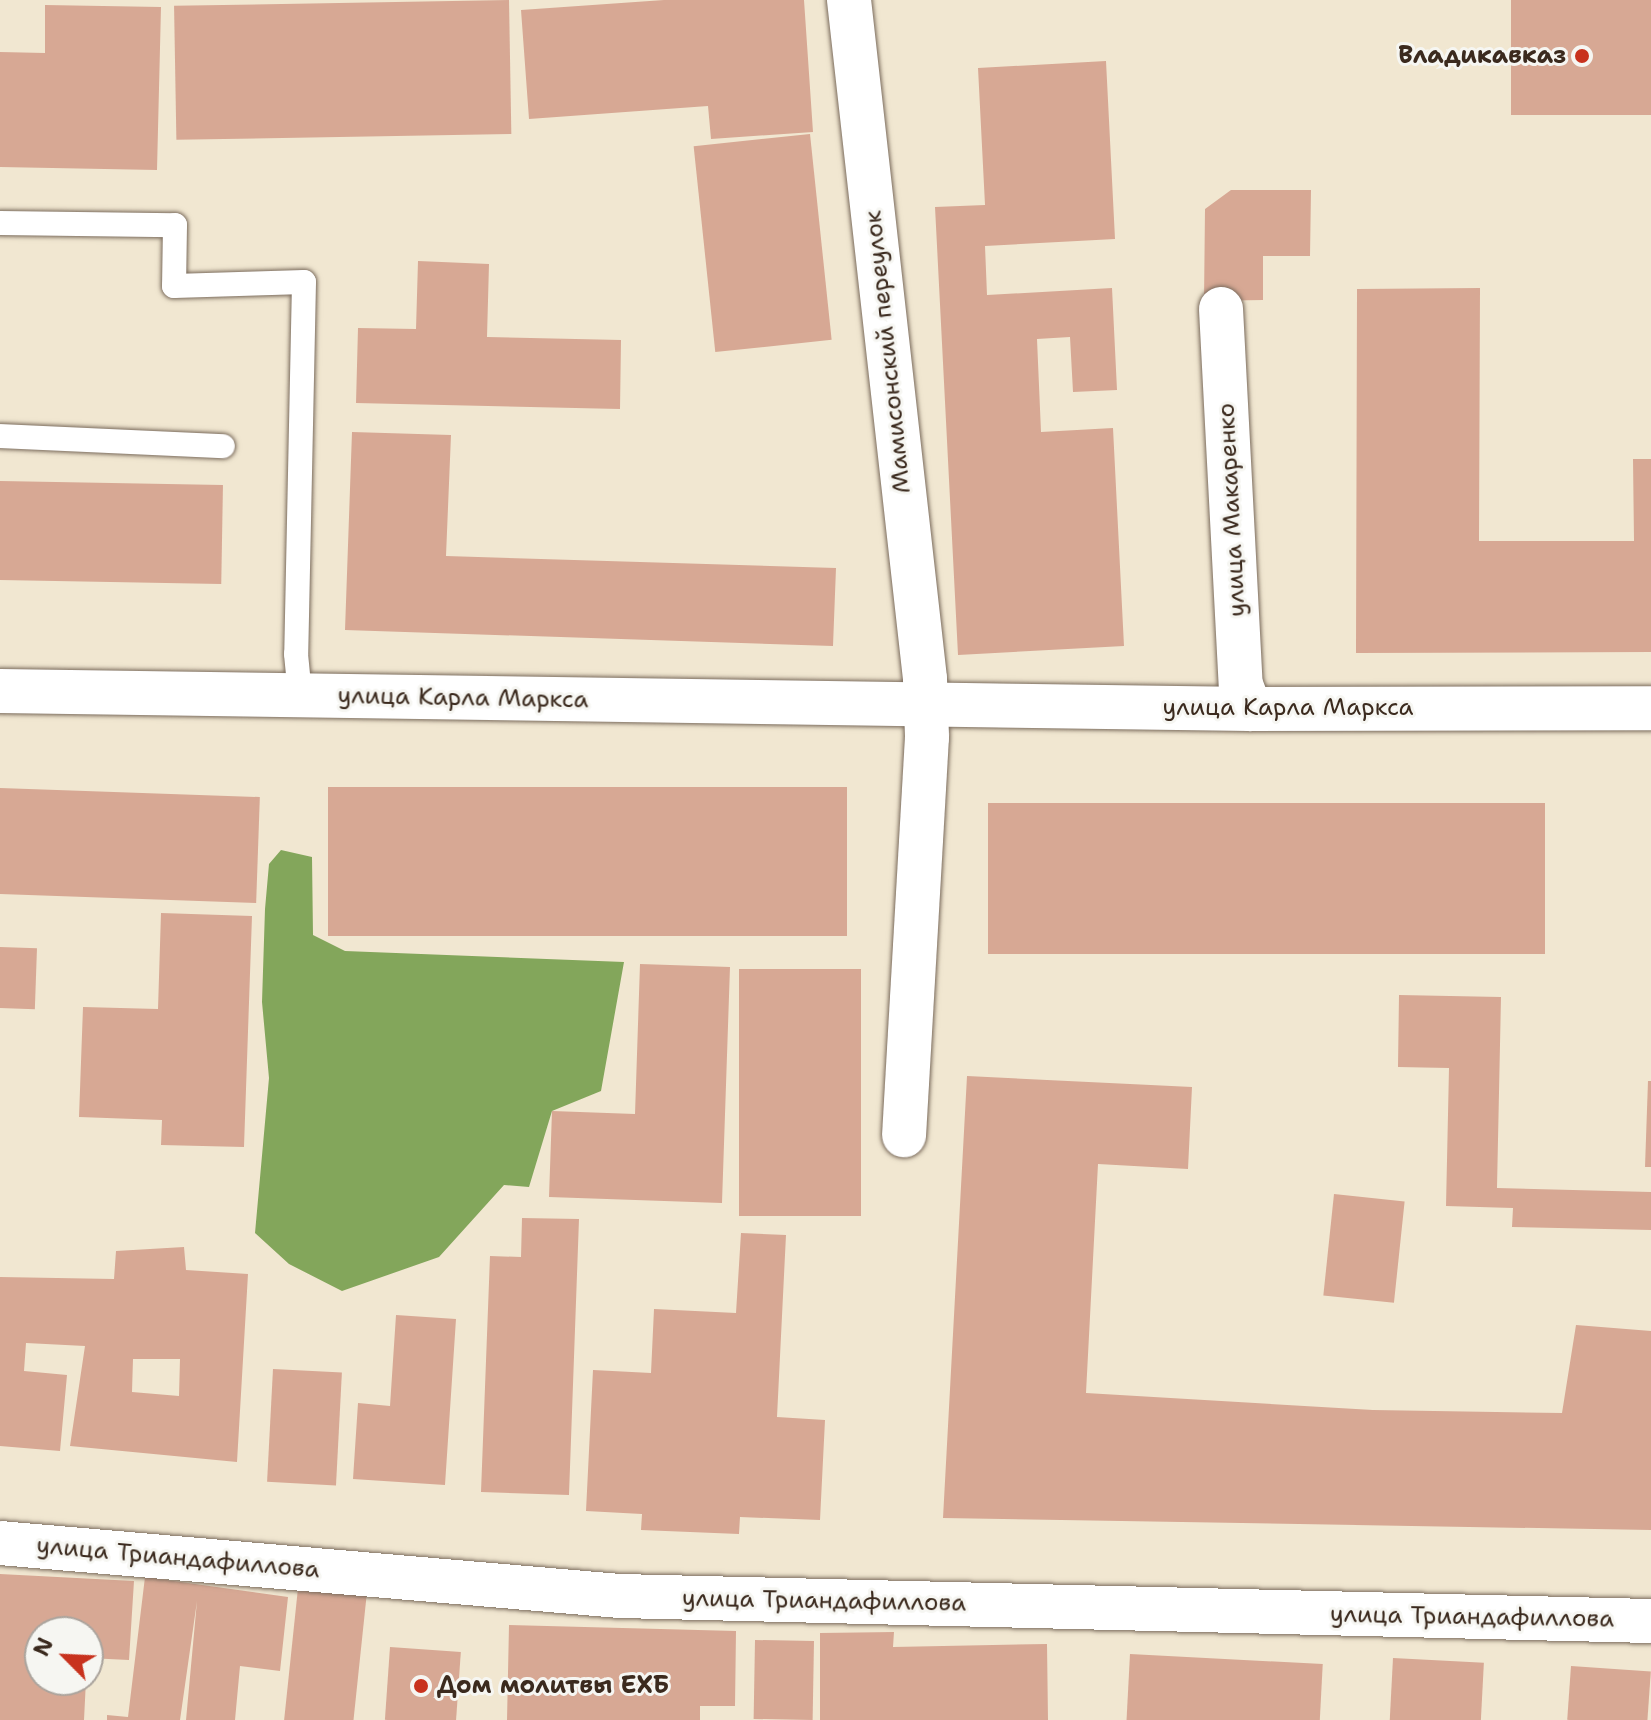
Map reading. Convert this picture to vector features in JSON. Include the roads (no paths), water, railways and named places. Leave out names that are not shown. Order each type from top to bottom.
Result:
[{"type":"street","name":"Мамисонский переулок","points":[[849,0],[925,704]]},
{"type":"street","name":"улица Макаренко","points":[[1221,309],[1241,685],[1250,709]]},
{"type":"street","name":"улица Карла Маркса","points":[[0,691],[1250,709],[1651,708]]},
{"type":"street","points":[[904,1135],[925,704]]},
{"type":"street","name":"улица Триандафиллова","points":[[0,1543],[620,1596],[1651,1621]]},
{"type":"lane","points":[[0,223],[175,225],[174,286],[304,282],[296,654],[300,695]]},
{"type":"lane","points":[[0,436],[223,446]]},
{"type":"place","name":"Владикавказ","points":[[1582,56]]},
{"type":"place","name":"Дом молитвы ЕХБ","points":[[421,1686]]}]
